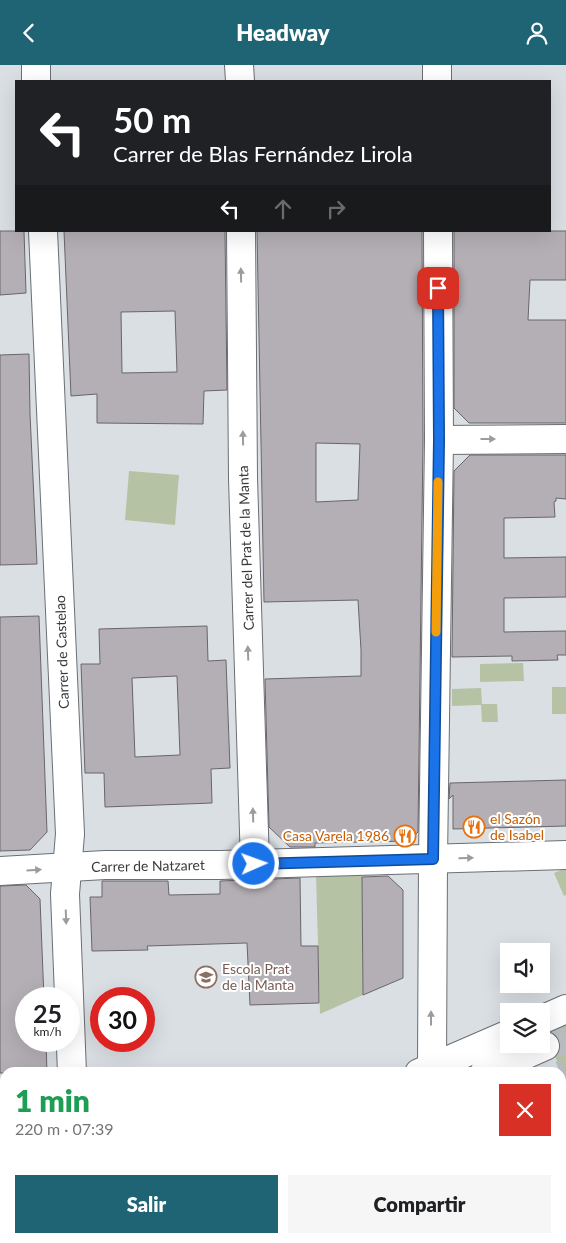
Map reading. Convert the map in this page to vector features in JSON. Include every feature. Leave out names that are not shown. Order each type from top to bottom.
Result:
[{"type":"main road","points":[[36,65],[36,80]]},
{"type":"main road","points":[[239,65],[240,80]]},
{"type":"main road","points":[[437,65],[437,80]]},
{"type":"main road","name":"Carrer de Castelao","points":[[43,232],[70,834],[65,894],[72,1067]]},
{"type":"main road","name":"Carrer del Prat de la Manta","points":[[241,232],[243,478],[254,864]]},
{"type":"main road","points":[[426,1067],[433,859],[439,440],[438,232]]},
{"type":"main road","points":[[439,440],[566,439]]},
{"type":"main road","name":"Carrer de Natzaret","points":[[0,871],[105,865],[254,864],[566,855]]},
{"type":"main road","points":[[550,1016],[566,1009]]},
{"type":"main road","points":[[433,1067],[500,1038]]},
{"type":"main road","points":[[498,1067],[532,1053]]},
{"type":"green space","points":[[129,471],[179,475],[175,525],[125,520]]},
{"type":"green space","points":[[523,663],[524,681],[480,682],[480,664]]},
{"type":"green space","points":[[552,687],[566,687],[566,714],[552,714]]},
{"type":"green space","points":[[481,688],[482,704],[497,704],[498,722],[482,722],[481,705],[452,706],[452,689]]},
{"type":"green space","points":[[566,868],[566,895],[564,896],[554,873]]},
{"type":"green space","points":[[362,874],[363,995],[320,1014],[316,875]]},
{"type":"green space","points":[[566,1018],[566,1067],[560,1067],[550,1045],[550,1025]]},
{"type":"building","points":[[0,231],[24,232],[26,293],[0,295]]},
{"type":"building","points":[[566,231],[566,280],[530,280],[528,320],[566,320],[566,423],[469,423],[454,408],[454,232]]},
{"type":"building","points":[[64,232],[225,232],[227,390],[204,391],[203,424],[97,423],[97,394],[71,396]],"holes":[[[175,311],[177,372],[122,373],[121,312]]]},
{"type":"building","points":[[257,232],[422,232],[423,440],[418,832],[409,841],[315,843],[315,847],[290,847],[269,827],[265,679],[361,676],[358,600],[264,602]],"holes":[[[316,443],[360,444],[358,500],[316,502]]]},
{"type":"building","points":[[29,354],[37,564],[0,565],[0,355]]},
{"type":"building","points":[[470,455],[566,455],[566,499],[556,498],[554,502],[555,517],[504,518],[504,558],[566,557],[566,597],[504,598],[504,632],[566,631],[566,655],[557,655],[558,660],[512,661],[512,656],[452,657],[454,471]]},
{"type":"building","points":[[39,616],[47,832],[30,850],[0,851],[0,617]]},
{"type":"building","points":[[207,626],[208,661],[226,660],[230,768],[211,769],[212,803],[105,807],[104,773],[85,773],[81,664],[100,664],[99,629]],"holes":[[[177,676],[180,755],[135,757],[132,678]]]},
{"type":"building","points":[[566,780],[566,826],[453,829],[453,795],[449,799],[450,783]]},
{"type":"building","points":[[388,876],[403,890],[403,978],[363,995],[362,877]]},
{"type":"building","points":[[300,878],[301,946],[318,946],[319,1003],[250,1005],[247,943],[147,946],[148,950],[92,951],[90,897],[102,897],[102,881],[168,881],[169,895],[220,894],[220,881]]},
{"type":"building","points":[[26,885],[40,899],[44,987],[15,987],[15,1052],[46,1052],[47,1067],[0,1067],[0,886]]},
{"type":"tunnel","points":[[550,1045],[566,1040]]},
{"type":"slow traffic","points":[[436,632],[438,482]]},
{"type":"place","name":"el Sazón de Isabel","points":[[474,827]]},
{"type":"place","name":"Casa Varela 1986","points":[[405,836]]},
{"type":"place","name":"Escola Prat de la Manta","points":[[206,977]]},
{"type":"route","points":[[254,864],[433,859],[439,440],[438,288]]}]
